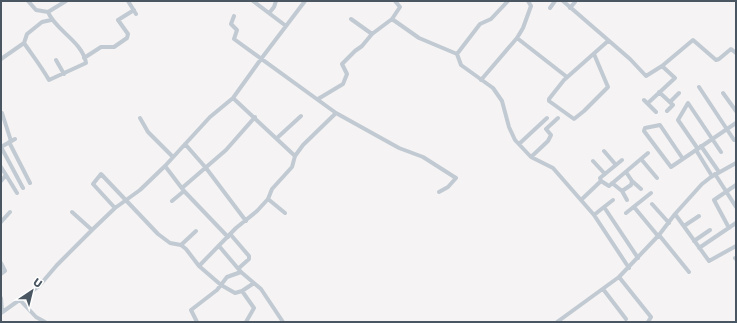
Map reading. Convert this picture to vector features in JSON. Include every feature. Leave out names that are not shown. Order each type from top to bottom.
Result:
[{"type":"street","points":[[28,1],[36,10],[48,12],[66,1]]},
{"type":"street","points":[[84,58],[101,47],[114,47],[127,38],[128,34],[118,20],[135,12],[128,1]]},
{"type":"street","points":[[253,1],[270,12],[286,26]]},
{"type":"street","points":[[270,12],[276,1]]},
{"type":"street","points":[[2,312],[39,286],[57,265],[92,230],[115,208],[140,190],[165,166],[210,117],[233,98],[305,1]]},
{"type":"street","points":[[318,99],[343,84],[347,74],[343,70],[342,64],[362,46],[372,34],[392,19],[400,7],[396,1]]},
{"type":"street","points":[[506,1],[491,19],[480,24],[457,54],[459,64],[493,88],[502,101],[508,127],[519,144],[531,157],[553,168],[594,215],[629,268]]},
{"type":"street","points":[[481,80],[517,38],[528,17],[531,6],[528,1]]},
{"type":"street","points":[[550,8],[555,1]]},
{"type":"street","points":[[563,1],[630,59],[646,76],[662,66],[693,40],[716,60],[731,49],[736,53]]},
{"type":"street","points":[[570,8],[575,2]]},
{"type":"street","points":[[24,43],[36,60],[40,62],[49,80],[86,63],[68,34],[51,20],[48,12]]},
{"type":"street","points":[[234,16],[231,24],[237,30],[234,39],[261,59],[336,113],[400,148],[423,157],[456,178],[448,187],[439,192]]},
{"type":"street","points":[[351,19],[372,34]]},
{"type":"street","points":[[392,19],[419,38],[457,54]]},
{"type":"street","points":[[1,59],[24,43],[27,34],[42,22],[51,20]]},
{"type":"street","points":[[517,38],[567,77]]},
{"type":"street","points":[[594,54],[608,87],[574,119],[548,100],[567,77],[608,41]]},
{"type":"street","points":[[56,60],[64,74]]},
{"type":"street","points":[[656,112],[646,101],[675,78],[662,66]]},
{"type":"street","points":[[699,87],[734,140]]},
{"type":"street","points":[[659,92],[673,105],[667,111]]},
{"type":"street","points":[[723,92],[736,111]]},
{"type":"street","points":[[670,102],[679,93]]},
{"type":"street","points":[[233,98],[255,117],[294,156]]},
{"type":"street","points":[[721,152],[690,103],[687,103],[678,120],[699,148],[736,206]]},
{"type":"street","points":[[2,113],[30,183]]},
{"type":"street","points":[[199,266],[229,236],[257,212],[268,199],[272,189],[292,167],[294,156],[314,132],[336,113]]},
{"type":"street","points":[[277,138],[301,116]]},
{"type":"street","points":[[172,201],[226,150],[255,117]]},
{"type":"street","points":[[140,118],[148,132],[173,157]]},
{"type":"street","points":[[519,144],[547,118]]},
{"type":"street","points":[[531,157],[548,141],[551,135],[546,128],[558,118]]},
{"type":"street","points":[[683,159],[660,126],[645,128],[644,131],[669,166],[672,167],[736,123]]},
{"type":"street","points":[[12,141],[1,147],[23,188]]},
{"type":"street","points":[[185,144],[206,168],[246,221]]},
{"type":"street","points":[[699,148],[715,174]]},
{"type":"street","points":[[604,150],[616,165]]},
{"type":"street","points":[[601,181],[607,186],[648,153]]},
{"type":"street","points":[[641,159],[657,178]]},
{"type":"street","points":[[593,160],[604,174]]},
{"type":"street","points":[[581,200],[601,181],[600,178],[604,174],[622,160]]},
{"type":"street","points":[[557,322],[603,289],[629,268],[695,192],[715,174],[736,163]]},
{"type":"street","points":[[165,166],[183,190],[249,256],[240,270],[228,277],[221,285],[191,310],[197,322]]},
{"type":"street","points":[[1,167],[17,193]]},
{"type":"street","points":[[626,172],[632,181],[641,189]]},
{"type":"street","points":[[115,208],[93,184],[99,175],[102,174],[158,234],[170,243],[181,245],[199,266],[221,285],[235,292],[242,291],[254,283]]},
{"type":"street","points":[[1,180],[6,176]]},
{"type":"street","points":[[622,191],[631,184],[632,181]]},
{"type":"street","points":[[612,183],[622,191],[627,200]]},
{"type":"street","points":[[729,228],[714,202],[715,198],[736,185]]},
{"type":"street","points":[[626,213],[651,193]]},
{"type":"street","points":[[268,199],[285,213]]},
{"type":"street","points":[[594,215],[613,200]]},
{"type":"street","points":[[652,204],[669,223]]},
{"type":"street","points":[[604,207],[638,258]]},
{"type":"street","points":[[634,207],[689,272]]},
{"type":"street","points":[[1,222],[10,212]]},
{"type":"street","points":[[72,212],[92,230]]},
{"type":"street","points":[[675,214],[709,261],[736,246]]},
{"type":"street","points":[[684,226],[699,216]]},
{"type":"street","points":[[699,248],[736,223]]},
{"type":"street","points":[[694,241],[710,230]]},
{"type":"street","points":[[181,245],[196,231]]},
{"type":"street","points":[[219,246],[240,270],[261,289],[283,322]]},
{"type":"street","points":[[1,263],[5,271],[1,274]]},
{"type":"street","points":[[618,277],[651,317],[648,322]]},
{"type":"street","points":[[603,289],[626,319]]},
{"type":"street","points":[[242,291],[254,308],[246,322]]},
{"type":"street","points":[[1,298],[2,312]]},
{"type":"street","points":[[20,299],[37,320],[46,322]]}]
